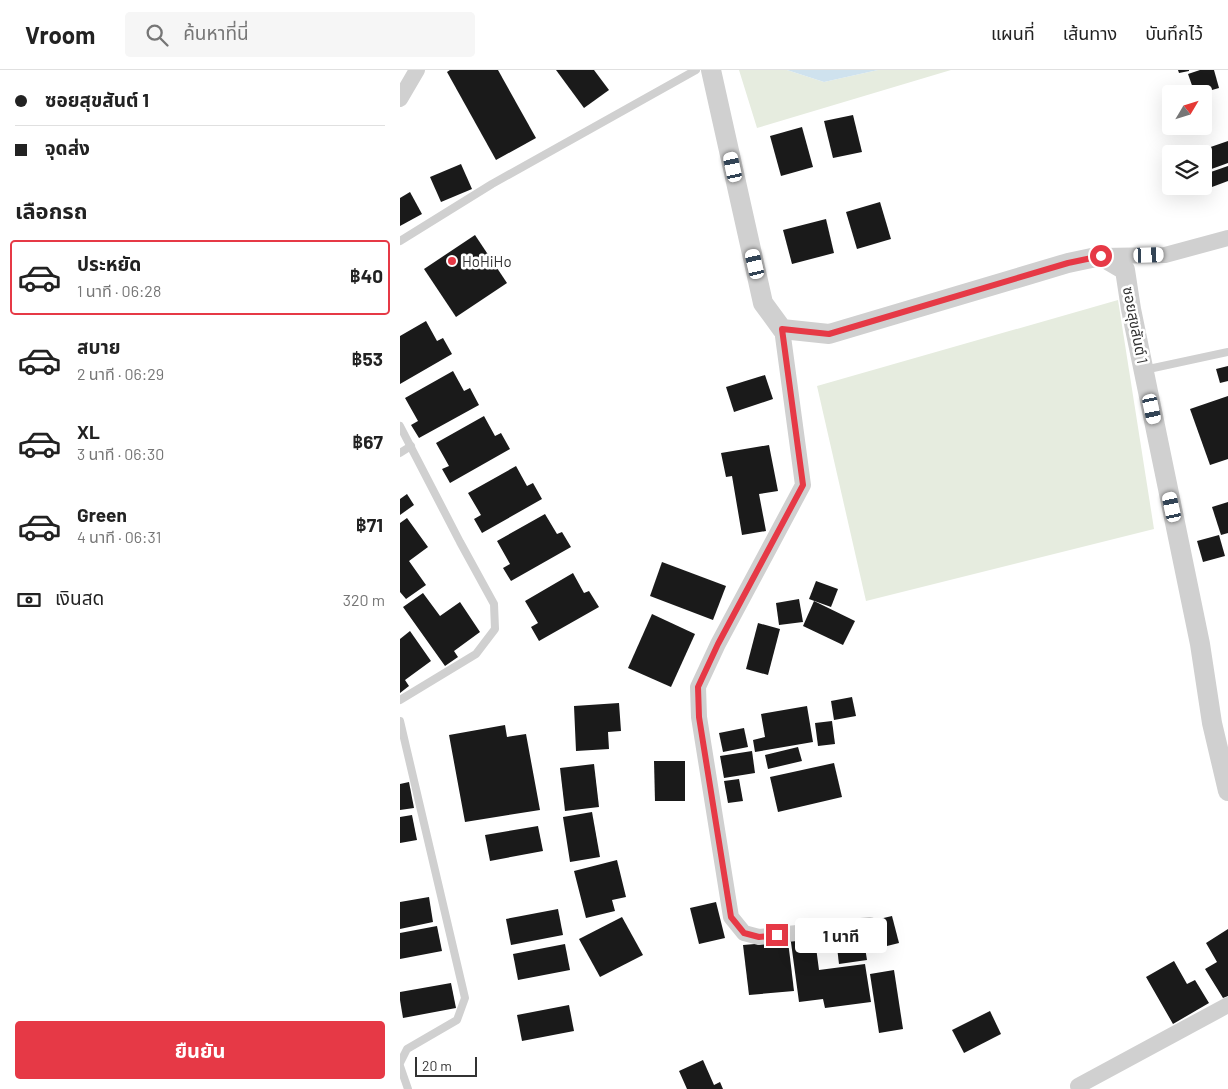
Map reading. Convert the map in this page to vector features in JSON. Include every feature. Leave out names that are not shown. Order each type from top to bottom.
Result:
[{"type":"street","points":[[400,99],[417,70]]},
{"type":"street","points":[[711,70],[763,303],[782,329],[803,485],[714,652],[698,687],[699,717],[731,917],[744,933],[759,937],[870,925]]},
{"type":"street","points":[[782,329],[829,334],[1068,263],[1101,256],[1165,254],[1228,238]]},
{"type":"street","name":"ซอยสุขสันต์ 1","points":[[1101,256],[1125,270],[1131,309],[1198,634],[1212,722],[1228,791]]},
{"type":"street","points":[[1078,1086],[1228,1005]]},
{"type":"lane","points":[[400,241],[492,184],[696,70]]},
{"type":"lane","points":[[1144,370],[1228,352]]},
{"type":"lane","points":[[400,426],[494,604],[495,629],[476,654],[400,700]]},
{"type":"lane","points":[[400,453],[411,446]]},
{"type":"lane","points":[[400,721],[465,998],[457,1020],[407,1049],[400,1065],[408,1089]]},
{"type":"shaded area","points":[[739,70],[787,70],[824,82],[878,70],[951,70],[757,128]]},
{"type":"shaded area","points":[[1118,300],[1154,529],[866,601],[817,386]]},
{"type":"water","points":[[787,70],[878,70],[824,82]]},
{"type":"building","points":[[450,70],[498,70],[536,138],[496,160],[447,72]]},
{"type":"building","points":[[556,70],[594,70],[609,90],[584,108]]},
{"type":"building","points":[[1178,70],[1189,70],[1189,71],[1179,73]]},
{"type":"building","points":[[1200,70],[1214,70],[1219,88],[1212,90],[1212,85],[1192,85],[1188,74]]},
{"type":"building","points":[[853,115],[862,152],[833,158],[824,121]]},
{"type":"building","points":[[802,127],[813,167],[781,176],[770,136]]},
{"type":"building","points":[[1228,141],[1228,163],[1212,169],[1212,147]]},
{"type":"building","points":[[461,164],[472,189],[441,202],[430,177]]},
{"type":"building","points":[[1228,166],[1228,181],[1212,187],[1212,172]]},
{"type":"building","points":[[410,192],[422,214],[400,226],[400,198]]},
{"type":"building","points":[[880,202],[891,239],[857,249],[846,212]]},
{"type":"building","points":[[826,219],[834,253],[792,264],[783,230]]},
{"type":"building","points":[[475,235],[507,283],[456,317],[424,269]]},
{"type":"building","points":[[426,321],[437,341],[443,338],[452,354],[400,384],[400,336]]},
{"type":"building","points":[[1228,366],[1228,381],[1220,383],[1216,369]]},
{"type":"building","points":[[453,371],[464,391],[470,388],[479,405],[419,438],[411,425],[418,421],[405,398]]},
{"type":"building","points":[[765,375],[773,399],[734,412],[726,387]]},
{"type":"building","points":[[1228,396],[1228,459],[1210,465],[1190,409]]},
{"type":"building","points":[[484,416],[495,436],[501,433],[510,449],[450,483],[442,469],[449,466],[436,443]]},
{"type":"building","points":[[769,445],[778,491],[759,494],[766,531],[742,535],[732,476],[726,477],[721,453]]},
{"type":"building","points":[[516,466],[527,486],[533,483],[542,499],[482,533],[474,519],[481,515],[468,493]]},
{"type":"building","points":[[407,494],[414,505],[400,515],[400,499]]},
{"type":"building","points":[[1228,502],[1228,533],[1221,535],[1212,507]]},
{"type":"building","points":[[545,514],[557,534],[562,532],[571,547],[511,581],[503,568],[510,564],[497,541]]},
{"type":"building","points":[[407,518],[428,547],[409,561],[426,585],[406,599],[400,592],[400,523]]},
{"type":"building","points":[[1219,535],[1225,556],[1203,562],[1197,541]]},
{"type":"building","points":[[662,562],[726,586],[713,620],[650,596]]},
{"type":"building","points":[[573,573],[584,593],[589,591],[599,607],[539,641],[531,627],[538,623],[525,601]]},
{"type":"building","points":[[816,581],[838,589],[831,607],[809,599]]},
{"type":"building","points":[[423,593],[440,616],[460,602],[480,632],[454,651],[458,657],[445,666],[403,607]]},
{"type":"building","points":[[799,599],[803,622],[779,625],[776,603]]},
{"type":"building","points":[[814,601],[855,621],[843,645],[803,626]]},
{"type":"building","points":[[652,614],[695,634],[671,687],[628,668]]},
{"type":"building","points":[[758,623],[780,629],[768,675],[746,669]]},
{"type":"building","points":[[410,631],[431,661],[405,680],[409,686],[400,693],[400,639]]},
{"type":"building","points":[[852,697],[856,716],[834,720],[831,701]]},
{"type":"building","points":[[619,703],[621,731],[608,732],[609,749],[576,751],[574,706]]},
{"type":"building","points":[[807,706],[813,742],[755,752],[753,740],[765,737],[761,714]]},
{"type":"building","points":[[832,721],[835,744],[818,746],[815,723]]},
{"type":"building","points":[[505,725],[507,737],[526,734],[540,810],[465,822],[449,735]]},
{"type":"building","points":[[744,728],[748,747],[723,752],[719,733]]},
{"type":"building","points":[[798,747],[802,761],[768,769],[765,755]]},
{"type":"building","points":[[752,751],[755,773],[724,778],[720,756]]},
{"type":"building","points":[[654,761],[685,761],[685,801],[655,801]]},
{"type":"building","points":[[834,763],[842,797],[778,812],[770,777]]},
{"type":"building","points":[[594,764],[599,807],[565,811],[560,768]]},
{"type":"building","points":[[739,779],[743,801],[728,803],[724,781]]},
{"type":"building","points":[[409,782],[414,808],[400,810],[400,784]]},
{"type":"building","points":[[592,812],[600,857],[570,862],[563,817]]},
{"type":"building","points":[[412,815],[417,840],[400,843],[400,817]]},
{"type":"building","points":[[538,826],[543,851],[490,861],[485,835]]},
{"type":"building","points":[[617,860],[626,897],[612,900],[615,911],[586,918],[574,871]]},
{"type":"building","points":[[429,897],[433,922],[400,929],[400,902]]},
{"type":"building","points":[[716,902],[725,938],[699,944],[690,908]]},
{"type":"building","points":[[558,909],[563,935],[511,945],[506,919]]},
{"type":"building","points":[[892,916],[899,943],[883,947],[875,920]]},
{"type":"building","points":[[622,917],[643,955],[600,977],[579,939]]},
{"type":"building","points":[[437,926],[442,951],[400,959],[400,933]]},
{"type":"building","points":[[1228,929],[1228,996],[1223,998],[1205,969],[1217,962],[1206,943]]},
{"type":"building","points":[[814,932],[819,970],[865,964],[871,1002],[825,1008],[823,999],[799,1002],[790,935]]},
{"type":"building","points":[[863,935],[867,960],[839,964],[836,939]]},
{"type":"building","points":[[788,941],[794,991],[749,995],[743,945]]},
{"type":"building","points":[[565,944],[570,970],[518,980],[513,954]]},
{"type":"building","points":[[1174,961],[1187,984],[1195,980],[1209,1003],[1173,1024],[1146,977]]},
{"type":"building","points":[[894,970],[903,1029],[879,1033],[870,974]]},
{"type":"building","points":[[451,983],[456,1008],[403,1018],[400,992]]},
{"type":"building","points":[[569,1005],[574,1031],[522,1041],[517,1015]]},
{"type":"building","points":[[990,1011],[1001,1034],[964,1053],[952,1030]]},
{"type":"building","points":[[703,1060],[714,1085],[720,1082],[723,1089],[687,1089],[679,1071]]},
{"type":"place","name":"HoHiHo","points":[[452,261]]},
{"type":"route","points":[[777,935],[759,937],[744,933],[731,917],[699,717],[698,687],[718,644],[803,485],[782,329],[829,334],[1068,263],[1101,256]]}]
